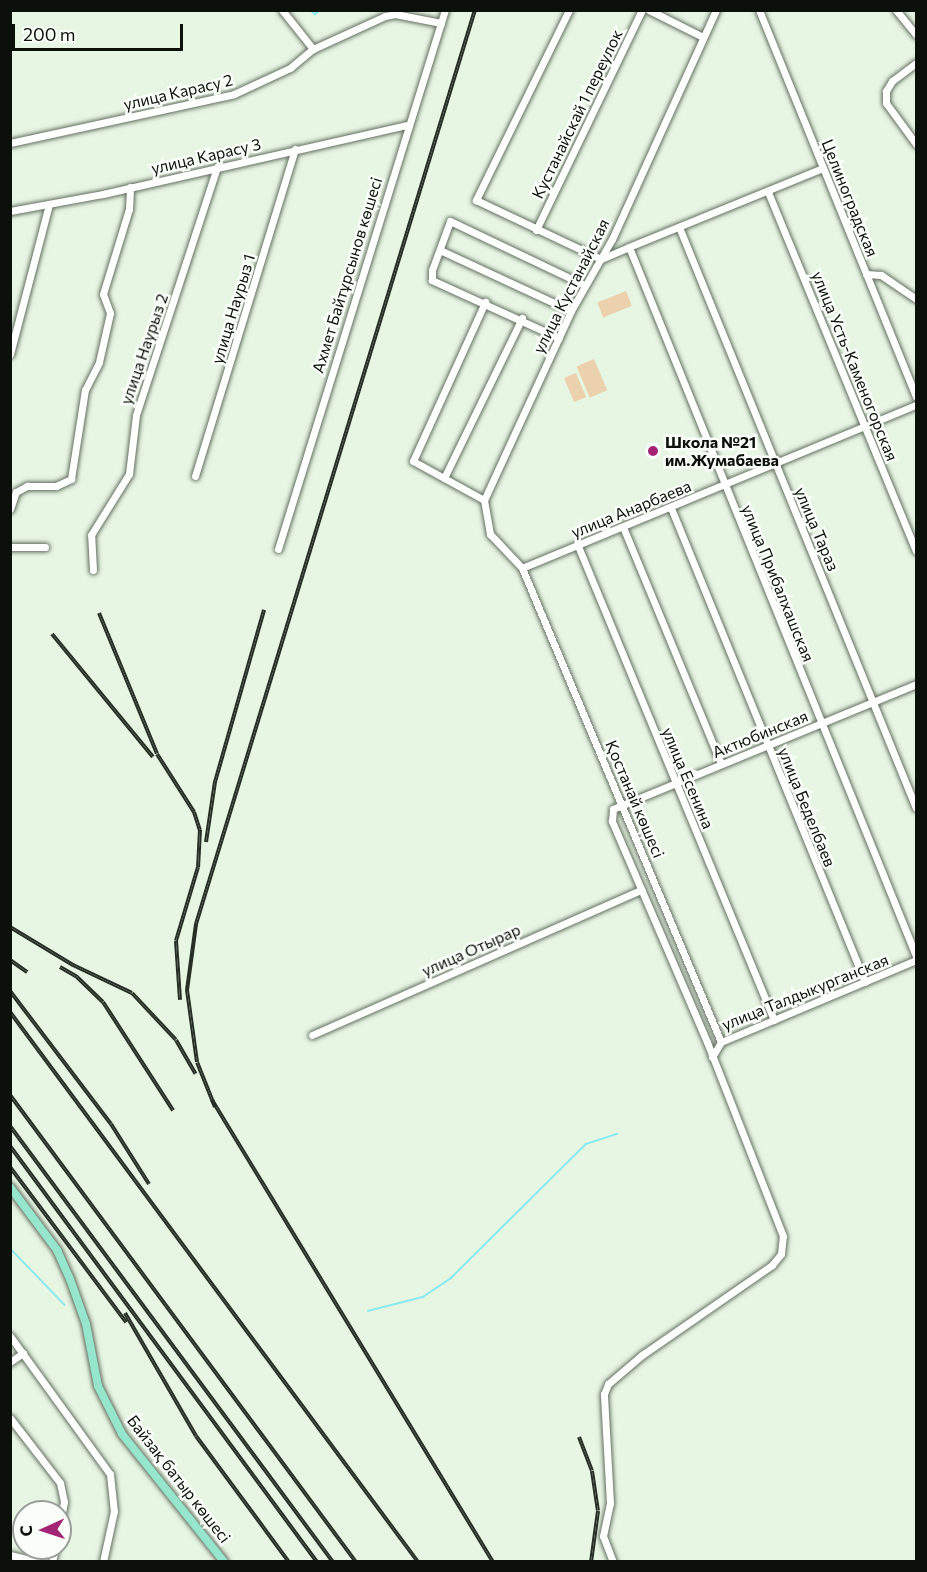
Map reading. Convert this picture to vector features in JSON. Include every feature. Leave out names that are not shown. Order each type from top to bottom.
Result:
[{"type":"main road","name":"Байзақ батыр көшесі","points":[[10,1187],[57,1250],[86,1324],[98,1386],[122,1434],[224,1562]]},
{"type":"street","points":[[282,10],[313,49]]},
{"type":"street","name":"Ахмет Байтұрсынов көшесі","points":[[278,549],[407,125],[445,10]]},
{"type":"street","points":[[569,10],[476,200],[601,259],[824,168]]},
{"type":"street","name":"Кустанайскай 1 переулок","points":[[536,230],[642,10]]},
{"type":"street","points":[[648,10],[704,38]]},
{"type":"street","name":"улица Кустанайская","points":[[484,500],[571,311],[601,259],[716,10]]},
{"type":"street","name":"Целиноградская","points":[[759,10],[916,396]]},
{"type":"street","points":[[896,10],[916,35]]},
{"type":"street","name":"улица Карасу 2","points":[[10,143],[234,94],[290,68],[313,49],[395,14],[441,23]]},
{"type":"street","points":[[916,63],[892,81],[886,91],[886,103],[916,144]]},
{"type":"street","name":"улица Карасу 3","points":[[10,211],[130,187],[407,125]]},
{"type":"street","name":"улица Наурыз 1","points":[[195,476],[295,149]]},
{"type":"street","name":"улица Наурыз 2","points":[[93,570],[91,535],[129,474],[136,415],[217,167]]},
{"type":"street","points":[[10,509],[16,492],[27,486],[56,486],[71,479],[85,390],[99,362],[110,313],[103,294],[129,209],[130,187]]},
{"type":"street","name":"улица Усть-Каменогорская","points":[[768,192],[916,551]]},
{"type":"street","points":[[10,354],[49,204]]},
{"type":"street","points":[[559,338],[522,318],[432,280],[432,270],[442,251],[450,221],[585,285]]},
{"type":"street","name":"улица Тараз","points":[[679,227],[916,808]]},
{"type":"street","name":"улица Прибалхашская","points":[[629,247],[916,958]]},
{"type":"street","points":[[442,251],[571,311]]},
{"type":"street","points":[[866,274],[881,275],[916,298]]},
{"type":"street","points":[[485,302],[413,461],[484,500],[490,534],[522,568]]},
{"type":"street","points":[[444,478],[522,318]]},
{"type":"street","name":"улица Анарбаева","points":[[522,568],[916,405]]},
{"type":"street","name":"улица Беделбаев","points":[[670,507],[864,982]]},
{"type":"street","points":[[623,527],[722,764]]},
{"type":"street","name":"улица Есенина","points":[[578,546],[774,1020]]},
{"type":"street","points":[[10,547],[45,547]]},
{"type":"street","name":"Қостанай көшесі","points":[[522,568],[624,804],[721,1041]]},
{"type":"street","name":"Актюбинская","points":[[641,890],[612,821],[613,810],[916,684]]},
{"type":"street","points":[[613,1562],[603,1536],[610,1503],[604,1394],[608,1384],[642,1355],[772,1265],[782,1248],[783,1236],[712,1057],[641,890]]},
{"type":"street","name":"улица Отырар","points":[[312,1035],[641,890]]},
{"type":"street","name":"улица Талдыкурганская","points":[[712,1057],[721,1041],[916,958]]},
{"type":"street","points":[[10,1336],[110,1474],[114,1511],[103,1562]]},
{"type":"street","points":[[10,1362],[23,1353]]},
{"type":"street","points":[[10,1418],[60,1483],[64,1500]]},
{"type":"street","points":[[10,1556],[39,1562]]},
{"type":"shaded area","points":[[626,291],[632,306],[603,317],[597,303]]},
{"type":"shaded area","points":[[594,359],[607,390],[590,398],[577,366]]},
{"type":"shaded area","points":[[576,373],[586,397],[574,402],[564,378]]},
{"type":"waterway","points":[[311,10],[315,14],[320,10]]},
{"type":"waterway","points":[[368,1311],[423,1297],[451,1278],[586,1144],[617,1134]]},
{"type":"waterway","points":[[10,1248],[65,1305]]},
{"type":"railway","points":[[215,1107],[197,1062],[187,990],[196,924],[475,10]]},
{"type":"railway","points":[[206,842],[215,782],[264,610]]},
{"type":"railway","points":[[99,613],[157,754],[194,812],[200,830],[198,867],[176,941],[180,1000]]},
{"type":"railway","points":[[52,634],[153,757]]},
{"type":"railway","points":[[10,927],[73,965],[132,993],[176,1040],[196,1074]]},
{"type":"railway","points":[[10,960],[27,972]]},
{"type":"railway","points":[[60,967],[77,977],[103,1002],[173,1110]]},
{"type":"railway","points":[[10,991],[111,1124],[149,1184]]},
{"type":"railway","points":[[10,1012],[418,1562]]},
{"type":"railway","points":[[10,1095],[356,1562]]},
{"type":"railway","points":[[212,1100],[493,1562]]},
{"type":"railway","points":[[10,1126],[333,1562]]},
{"type":"railway","points":[[10,1146],[317,1562]]},
{"type":"railway","points":[[10,1167],[126,1322]]},
{"type":"railway","points":[[125,1313],[196,1436],[289,1562]]},
{"type":"railway","points":[[579,1437],[592,1471],[598,1511],[591,1562]]},
{"type":"place","name":"Школа №21 им.Жумабаева","points":[[653,451]]}]
